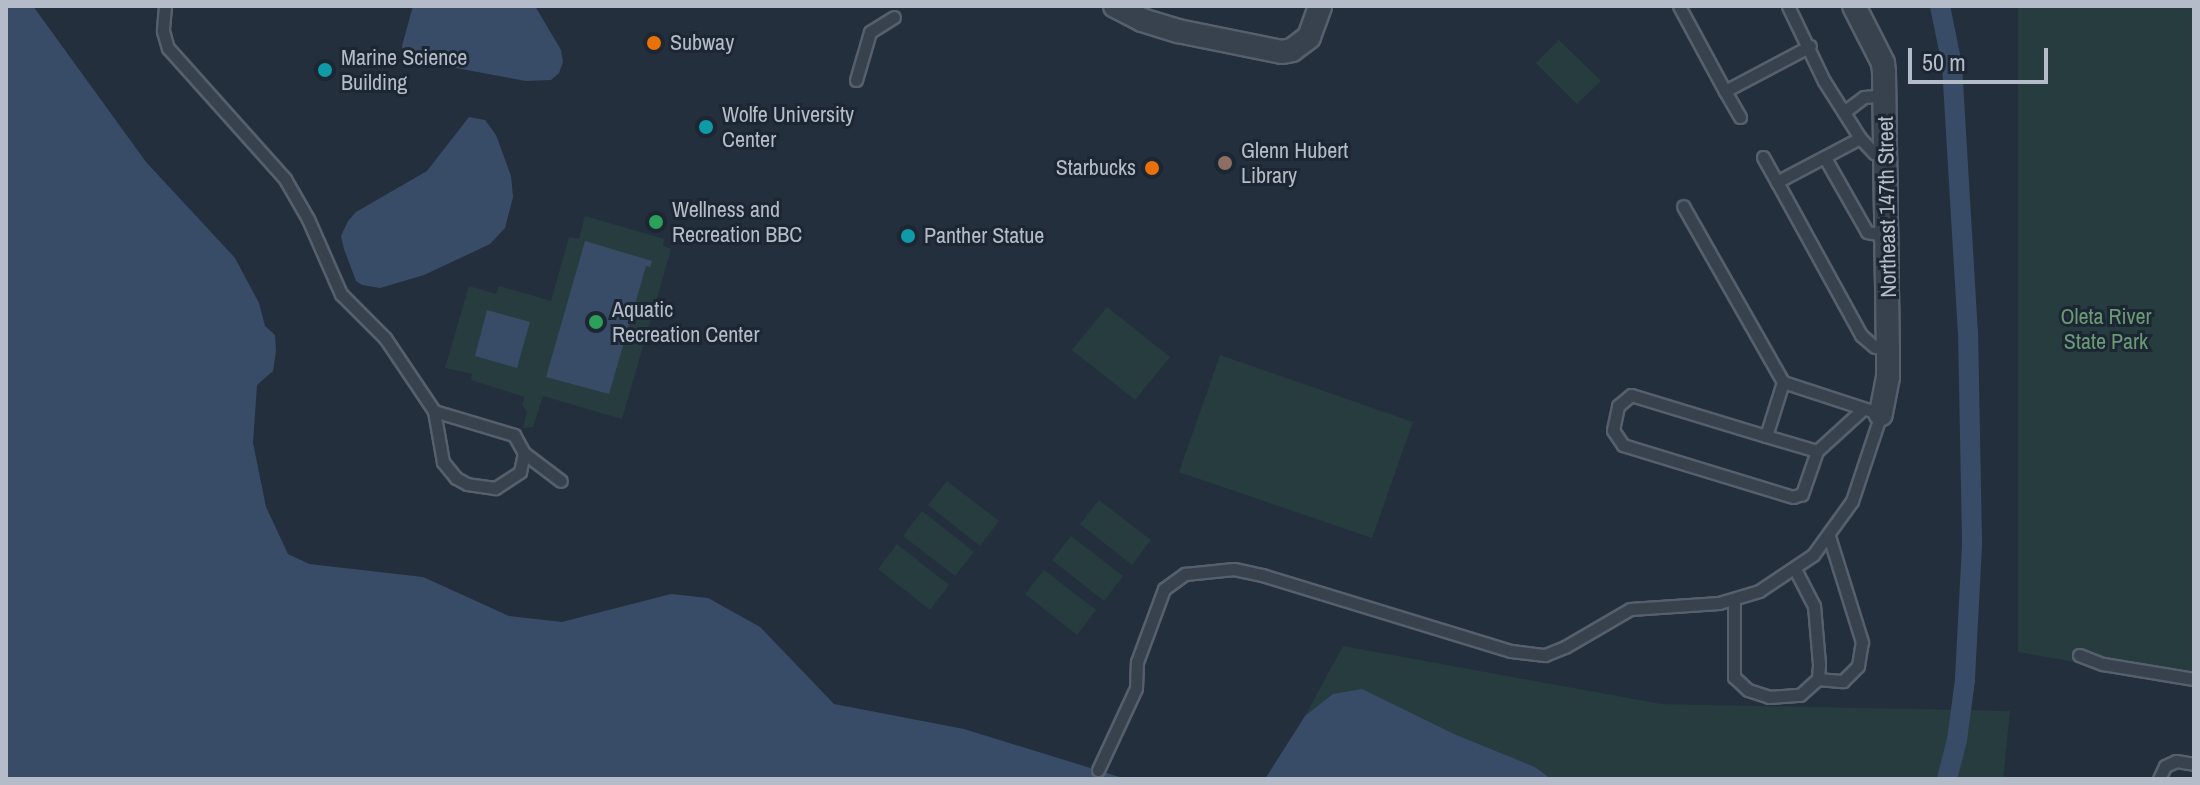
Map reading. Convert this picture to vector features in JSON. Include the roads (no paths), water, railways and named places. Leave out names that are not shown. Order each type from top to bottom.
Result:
[{"type":"street","points":[[1115,6],[1142,20],[1178,31],[1282,52],[1303,44],[1309,37],[1319,6]]},
{"type":"street","name":"Northeast 147th Street","points":[[1854,6],[1883,63],[1885,95],[1888,377],[1872,412]]},
{"type":"lane","points":[[165,6],[163,31],[168,48],[285,179],[308,219],[341,294],[385,338],[434,411],[443,462],[448,471],[467,484],[495,488],[520,472],[524,453]]},
{"type":"lane","points":[[1679,6],[1740,117]]},
{"type":"lane","points":[[1788,6],[1810,46],[1824,81],[1860,138],[1874,153],[1887,154]]},
{"type":"lane","points":[[856,80],[870,32],[894,17]]},
{"type":"lane","points":[[1725,91],[1810,46]]},
{"type":"lane","points":[[1844,112],[1864,97],[1885,95]]},
{"type":"lane","points":[[1777,182],[1860,138]]},
{"type":"lane","points":[[1763,157],[1861,335],[1875,347],[1888,348]]},
{"type":"lane","points":[[1825,158],[1863,227],[1873,235],[1888,236]]},
{"type":"lane","points":[[1683,206],[1783,382],[1872,412]]},
{"type":"lane","points":[[1766,436],[1783,382]]},
{"type":"lane","points":[[1817,451],[1631,395],[1618,406],[1613,430],[1623,445],[1793,497],[1806,488],[1817,451],[1872,412]]},
{"type":"lane","points":[[434,411],[514,435],[524,453],[561,481]]},
{"type":"lane","points":[[1098,770],[1136,688],[1137,662],[1164,589],[1174,580],[1195,571],[1234,569],[1529,655],[1545,655],[1565,647],[1630,609],[1734,600],[1759,591],[1795,569],[1829,536],[1863,475],[1872,412]]},
{"type":"lane","points":[[1734,600],[1734,677],[1748,690],[1769,697],[1800,695],[1818,679],[1843,681],[1858,666],[1862,642],[1829,536]]},
{"type":"lane","points":[[1795,569],[1814,606],[1818,679]]},
{"type":"lane","points":[[2079,655],[2103,664],[2194,679]]},
{"type":"lane","points":[[2159,779],[2165,766],[2176,761],[2194,764]]},
{"type":"water","points":[[6,6],[33,6],[146,162],[235,258],[259,303],[265,326],[275,335],[276,351],[273,371],[257,385],[253,443],[266,507],[288,554],[309,564],[423,577],[509,616],[562,622],[671,594],[708,598],[760,627],[834,704],[964,729],[1126,779],[6,779]]},
{"type":"water","points":[[413,6],[535,6],[561,50],[563,62],[559,73],[551,80],[526,81],[413,60],[405,56],[402,46]]},
{"type":"water","points":[[469,117],[485,120],[496,135],[511,176],[513,197],[505,228],[490,244],[424,275],[380,288],[362,285],[356,281],[341,236],[348,221],[356,212],[427,171]]},
{"type":"water","name":"Aquatic Recreation Center","points":[[585,241],[652,261],[650,267],[646,266],[609,394],[546,377]]},
{"type":"water","points":[[487,310],[530,322],[517,368],[475,356]]},
{"type":"water","points":[[1362,689],[1454,734],[1535,767],[1551,779],[1265,779],[1305,716],[1333,694]]},
{"type":"waterway","points":[[1940,6],[1952,65],[1968,331],[1972,545],[1965,680],[1957,740],[1947,779]]},
{"type":"place","name":"Subway","points":[[654,43]]},
{"type":"place","name":"Marine Science Building","points":[[325,70]]},
{"type":"place","name":"Wolfe University Center","points":[[706,127]]},
{"type":"place","name":"Glenn Hubert Library","points":[[1225,163]]},
{"type":"place","name":"Starbucks","points":[[1152,168]]},
{"type":"place","name":"Wellness and Recreation BBC","points":[[656,222]]},
{"type":"place","name":"Panther Statue","points":[[908,236]]},
{"type":"place","name":"Aquatic Recreation Center","points":[[596,322]]},
{"type":"park label","name":"Oleta River State Park","points":[[2106,328]]}]
